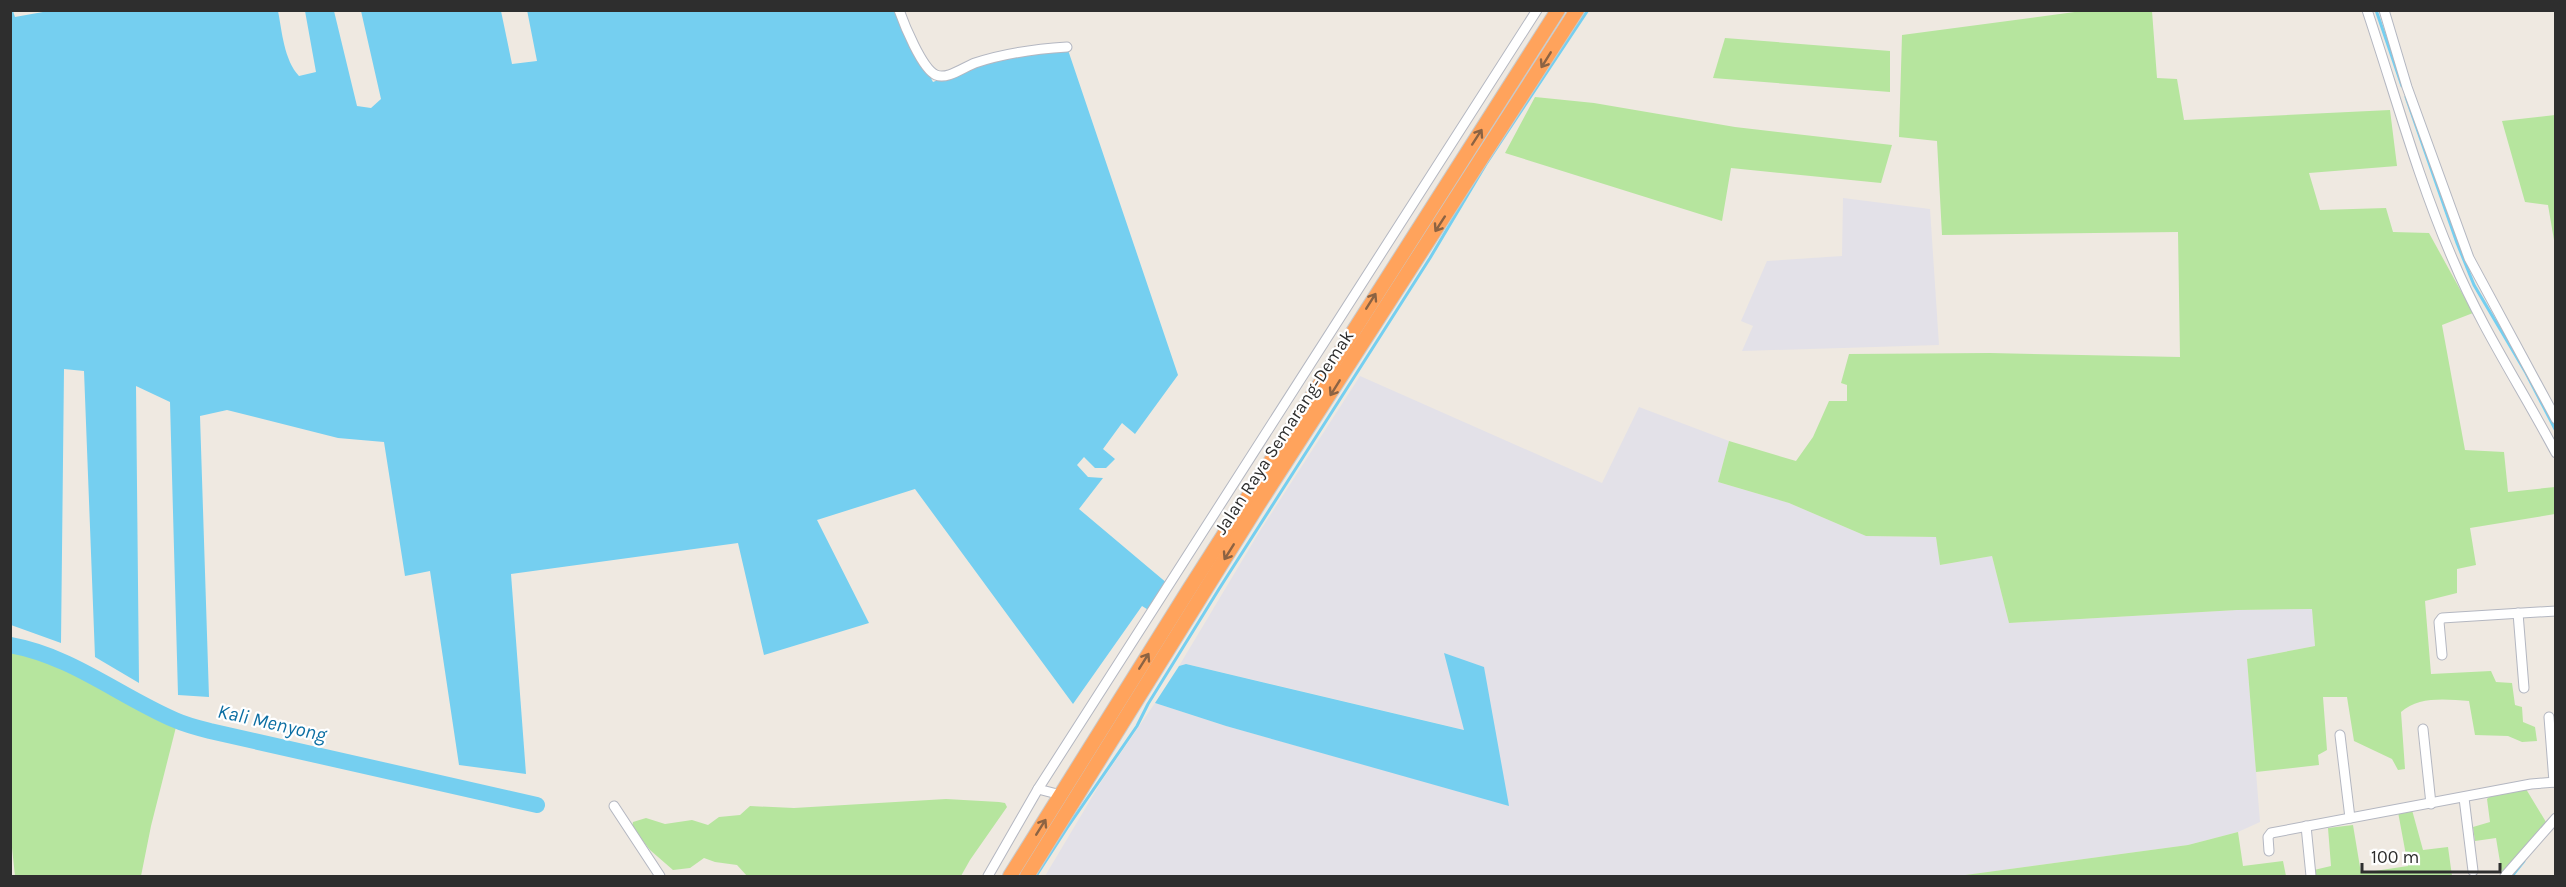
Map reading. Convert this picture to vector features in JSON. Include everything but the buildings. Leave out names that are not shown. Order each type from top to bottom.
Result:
[{"type":"highway","name":"Jalan Raya Semarang-Demak","points":[[1010,876],[1407,244],[1558,10]]},
{"type":"highway","name":"Jalan Raya Semarang-Demak","points":[[1027,876],[1247,522],[1577,10]]},
{"type":"highway","points":[[1407,244],[1422,251]]},
{"type":"street","points":[[899,10],[927,68],[938,76],[1008,54],[1067,47]]},
{"type":"street","points":[[988,876],[1038,789],[1537,10]]},
{"type":"street","points":[[2367,10],[2398,85],[2460,258],[2469,295],[2556,453]]},
{"type":"street","points":[[2384,10],[2418,171],[2460,258],[2556,419]]},
{"type":"street","points":[[2442,655],[2439,622],[2442,618],[2556,611]]},
{"type":"street","points":[[2518,613],[2524,688]]},
{"type":"street","points":[[2269,851],[2268,837],[2271,833],[2531,784],[2554,782],[2549,717]]},
{"type":"street","points":[[2423,729],[2431,804]]},
{"type":"street","points":[[2340,735],[2350,818]]},
{"type":"street","points":[[1038,789],[1060,795]]},
{"type":"street","points":[[2464,798],[2473,871]]},
{"type":"street","points":[[614,806],[660,876]]},
{"type":"street","points":[[2505,876],[2556,818]]},
{"type":"street","points":[[2307,826],[2311,876]]},
{"type":"shaded area","points":[[1843,198],[1930,209],[1939,345],[1742,351],[1753,326],[1741,321],[1767,261],[1842,256]]},
{"type":"shaded area","points":[[1360,376],[1602,483],[1639,407],[1729,441],[1718,482],[1789,503],[1866,536],[1936,537],[1941,565],[1992,556],[2009,623],[2237,610],[2312,609],[2315,646],[2247,659],[2260,822],[2238,832],[2188,845],[1958,876],[1045,876],[1101,782],[1155,703],[1226,726],[1509,805],[1465,730],[1186,664],[1179,666],[1258,534]]},
{"type":"green space","points":[[2082,11],[2152,11],[2157,78],[2177,79],[2184,120],[2390,110],[2397,166],[2309,173],[2320,210],[2386,208],[2393,232],[2429,233],[2473,313],[2442,325],[2465,450],[2504,452],[2508,492],[2555,487],[2555,514],[2470,528],[2476,565],[2457,569],[2457,593],[2425,601],[2431,674],[2491,671],[2496,682],[2512,683],[2515,705],[2522,707],[2523,722],[2535,727],[2537,741],[2522,742],[2508,736],[2475,735],[2469,701],[2442,699],[2424,701],[2401,712],[2405,769],[2398,770],[2392,759],[2354,741],[2347,697],[2323,697],[2327,750],[2318,755],[2319,765],[2256,772],[2247,659],[2315,646],[2312,609],[2237,610],[2009,623],[1992,556],[1940,565],[1936,537],[1866,536],[1789,503],[1718,482],[1729,441],[1796,461],[1813,437],[1829,401],[1847,401],[1847,385],[1841,383],[1849,354],[1990,353],[2180,357],[2178,232],[1942,235],[1937,141],[1899,137],[1902,35]]},
{"type":"green space","points":[[1725,38],[1890,51],[1890,92],[1713,78]]},
{"type":"green space","points":[[1535,97],[1594,103],[1735,127],[1892,145],[1881,183],[1731,168],[1722,221],[1505,153]]},
{"type":"green space","points":[[2556,115],[2555,246],[2548,205],[2525,202],[2502,121]]},
{"type":"green space","points":[[10,651],[52,663],[176,727],[141,876],[15,876],[10,829]]},
{"type":"green space","points":[[2526,789],[2546,822],[2502,874],[2496,838],[2475,841],[2473,827],[2490,822],[2487,799],[2489,797]]},
{"type":"green space","points":[[946,799],[999,802],[1005,803],[1007,807],[961,876],[747,876],[737,865],[704,858],[690,868],[673,870],[650,850],[632,827],[633,822],[646,818],[665,824],[692,820],[708,825],[719,817],[740,815],[750,806],[794,808]]},
{"type":"green space","points":[[2412,810],[2423,850],[2448,847],[2452,876],[2315,876],[2314,870],[2331,866],[2328,828],[2353,825],[2361,873],[2408,866],[2398,812]]},
{"type":"green space","points":[[2238,832],[2243,866],[2283,861],[2286,876],[1958,876],[2188,845]]},
{"type":"water","points":[[54,10],[278,11],[287,54],[299,76],[316,72],[305,11],[334,11],[357,106],[371,108],[381,99],[361,11],[501,11],[512,64],[537,61],[527,10],[898,11],[906,32],[933,82],[976,65],[1019,53],[1068,50],[1178,375],[1135,434],[1122,423],[1103,449],[1115,459],[1106,468],[1095,468],[1084,457],[1077,465],[1088,477],[1103,478],[1079,509],[1168,584],[1150,611],[1142,606],[1073,704],[915,489],[817,520],[869,623],[764,655],[738,543],[511,574],[526,774],[459,765],[430,571],[405,576],[384,442],[338,438],[227,410],[200,416],[209,697],[178,695],[170,402],[136,386],[139,683],[95,657],[84,371],[64,369],[61,643],[11,625],[11,11],[15,17]]},
{"type":"water","points":[[1444,653],[1484,667],[1509,806],[1226,726],[1155,703],[1179,666],[1186,664],[1464,730]]},
{"type":"waterway","points":[[1036,876],[1137,726],[1148,704],[1219,589],[1430,258],[1486,164],[1588,10]]},
{"type":"waterway","points":[[2376,10],[2402,86]]},
{"type":"waterway","points":[[2406,97],[2474,285],[2526,373],[2556,431]]},
{"type":"waterway","name":"Kali Menyong","points":[[10,645],[33,650],[75,667],[154,710],[192,726],[537,805]]},
{"type":"waterway","points":[[2512,876],[2524,861]]}]
